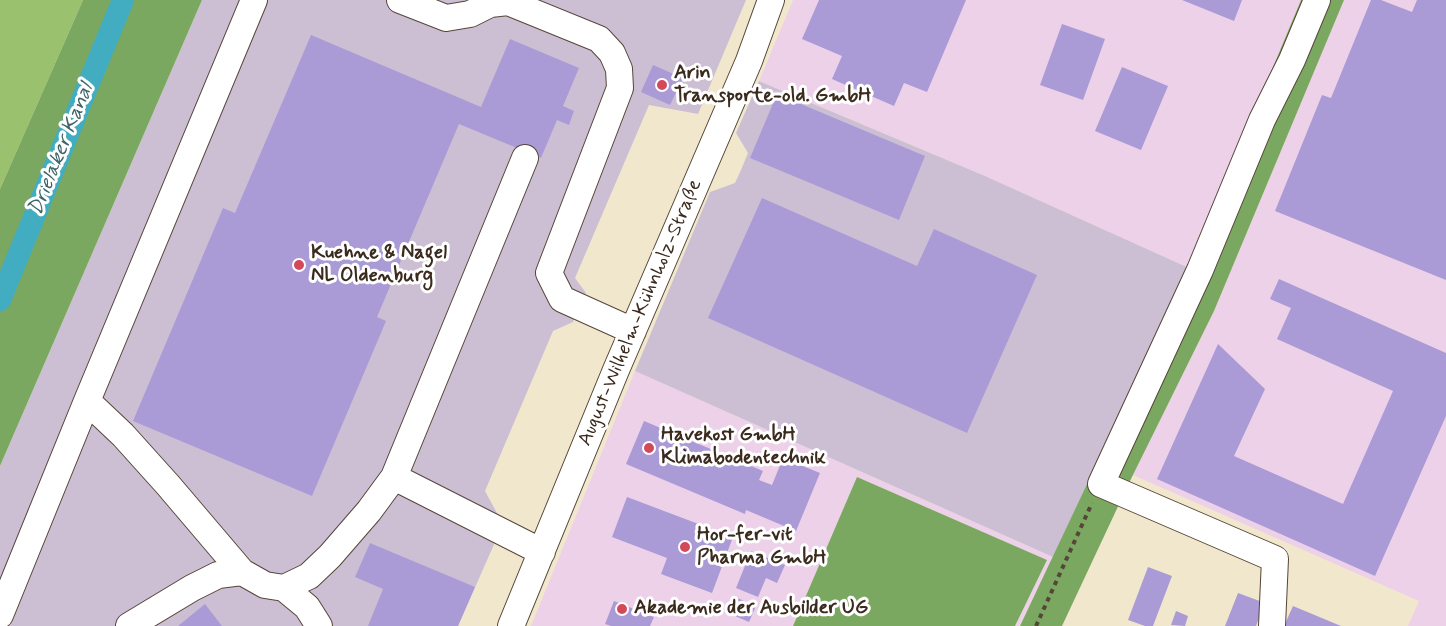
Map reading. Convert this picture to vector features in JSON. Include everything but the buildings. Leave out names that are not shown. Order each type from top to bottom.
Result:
[{"type":"street","points":[[0,615],[254,0]]},
{"type":"street","points":[[400,0],[446,18],[470,14],[490,4],[508,2],[599,39],[612,53],[619,69],[620,88],[549,273],[562,299],[633,331]]},
{"type":"street","name":"August-Wilhelm-Kühnholz-Straße","points":[[511,626],[633,331],[749,62],[771,0]]},
{"type":"street","points":[[1272,626],[1275,559],[1101,484],[1200,270],[1262,120],[1292,60],[1317,0]]},
{"type":"street","points":[[284,588],[309,576],[330,556],[369,511],[394,477],[525,158]]},
{"type":"street","points":[[87,401],[123,435],[242,572],[265,585],[284,588],[307,607],[319,626]]},
{"type":"street","points":[[394,477],[542,552]]},
{"type":"street","points":[[129,626],[192,588],[218,576],[242,572]]},
{"type":"path","points":[[1036,626],[1101,484]]},
{"type":"shaded area","points":[[202,0],[746,0],[698,114],[649,105],[575,278],[586,293],[573,322],[553,331],[485,491],[503,524],[458,626],[0,626],[0,466]]},
{"type":"shaded area","points":[[793,0],[1301,0],[1189,268],[985,176],[759,81]]},
{"type":"shaded area","points":[[1344,0],[1446,0],[1446,626],[1408,626],[1419,601],[1133,475],[1214,311]]},
{"type":"shaded area","points":[[759,81],[985,176],[1189,268],[1053,557],[635,371],[710,192],[735,183],[741,170],[748,153],[736,133]]},
{"type":"shaded area","points":[[635,371],[1053,557],[1020,626],[1015,626],[1047,560],[857,478],[793,626],[531,626]]},
{"type":"green space","points":[[0,0],[83,0],[0,189]]},
{"type":"green space","points":[[83,0],[202,0],[0,466],[0,189]]},
{"type":"green space","points":[[1301,0],[1344,0],[1214,311],[1129,483],[1062,626],[1020,626],[1189,268]]},
{"type":"green space","points":[[857,477],[1047,560],[1015,626],[793,626]]},
{"type":"waterway","name":"Drielaker Kanal","points":[[0,300],[123,0]]},
{"type":"place","name":"Arin Transporte-old. GmbH","points":[[662,85]]},
{"type":"place","name":"Kuehne & Nagel NL Oldenburg","points":[[299,265]]},
{"type":"place","name":"Havekost GmbH Klimabodentechnik","points":[[649,448]]},
{"type":"place","name":"Hor-fer-vit Pharma GmbH","points":[[685,547]]},
{"type":"place","name":"Akademie der Ausbilder UG","points":[[622,609]]}]
